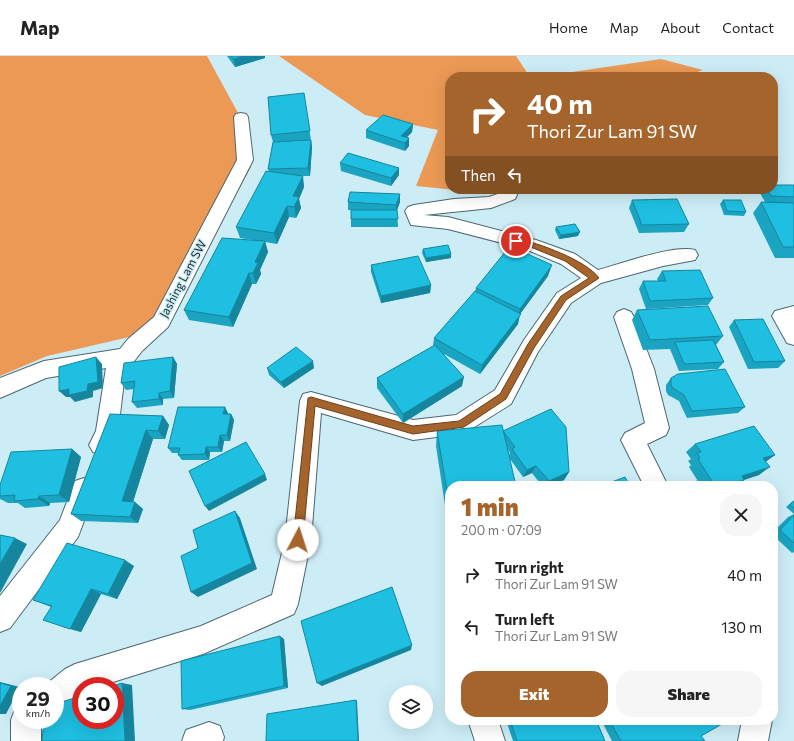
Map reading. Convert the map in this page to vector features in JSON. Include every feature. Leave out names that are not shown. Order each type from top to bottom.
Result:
[{"type":"street","name":"Jashing Lam SW","points":[[0,618],[69,528],[107,431],[115,372],[135,345],[161,322],[245,160],[241,118]]},
{"type":"street","points":[[509,195],[491,202],[454,205],[414,211],[417,221],[448,223],[530,244],[568,259],[595,278]]},
{"type":"street","points":[[64,688],[75,679],[202,640],[284,604],[298,540],[311,401],[413,430],[460,424],[503,397],[531,346],[564,298],[595,278],[664,259],[689,255]]},
{"type":"street","points":[[794,314],[782,316],[794,337]]},
{"type":"street","points":[[624,318],[643,369],[658,428],[633,440],[654,481]]},
{"type":"street","points":[[0,389],[44,370],[127,356]]},
{"type":"street","points":[[485,725],[490,741]]},
{"type":"street","points":[[753,741],[756,725]]},
{"type":"street","points":[[26,729],[26,741]]},
{"type":"shaded area","points":[[0,56],[207,56],[243,122],[251,167],[164,329],[47,356],[0,376]]},
{"type":"shaded area","points":[[279,56],[516,56],[527,72],[445,72],[445,189],[416,186],[438,130],[365,115]]},
{"type":"shaded area","points":[[661,59],[703,70],[698,72],[572,72]]},
{"type":"building","points":[[231,56],[244,56],[234,59]]},
{"type":"building","points":[[304,93],[310,131],[271,135],[268,97]]},
{"type":"building","points":[[383,115],[413,124],[401,136],[409,138],[405,143],[366,130]]},
{"type":"building","points":[[311,140],[308,168],[268,169],[273,142]]},
{"type":"building","points":[[348,153],[399,168],[391,178],[340,163]]},
{"type":"building","points":[[266,171],[303,176],[293,196],[299,197],[294,207],[287,206],[274,233],[236,227]]},
{"type":"building","points":[[778,185],[794,185],[794,197],[771,196],[770,194],[778,194]]},
{"type":"building","points":[[350,192],[400,194],[396,205],[348,202]]},
{"type":"building","points":[[677,199],[689,224],[642,225],[632,200]]},
{"type":"building","points":[[723,200],[741,200],[746,212],[727,211]]},
{"type":"building","points":[[761,202],[794,203],[794,247],[783,247]]},
{"type":"building","points":[[351,210],[397,210],[398,219],[351,219]]},
{"type":"building","points":[[575,224],[580,232],[561,235],[556,227]]},
{"type":"building","points":[[222,238],[265,241],[255,262],[258,263],[253,273],[249,273],[229,317],[184,310]]},
{"type":"building","points":[[448,245],[451,254],[426,258],[423,249]]},
{"type":"building","points":[[510,246],[552,265],[520,309],[476,288]]},
{"type":"building","points":[[418,256],[431,285],[381,296],[371,265]]},
{"type":"building","points":[[700,270],[713,298],[650,301],[643,281],[666,281],[662,271]]},
{"type":"building","points":[[475,291],[521,314],[482,365],[434,338]]},
{"type":"building","points":[[708,306],[723,336],[650,340],[637,310]]},
{"type":"building","points":[[763,319],[785,361],[754,362],[734,320]]},
{"type":"building","points":[[713,340],[724,362],[684,364],[675,342]]},
{"type":"building","points":[[435,345],[464,377],[403,414],[377,378]]},
{"type":"building","points":[[296,347],[313,361],[281,382],[267,368]]},
{"type":"building","points":[[96,357],[98,382],[88,384],[87,391],[69,395],[69,389],[59,391],[59,367]]},
{"type":"building","points":[[173,357],[170,391],[159,393],[159,399],[132,402],[135,381],[121,383],[124,363]]},
{"type":"building","points":[[725,369],[745,407],[692,411],[684,395],[671,385],[671,378],[678,374]]},
{"type":"building","points":[[178,407],[225,407],[223,414],[231,414],[227,435],[220,435],[218,447],[206,447],[205,454],[178,455],[180,448],[168,448]]},
{"type":"building","points":[[551,409],[566,427],[569,472],[549,481],[536,466],[527,470],[512,449],[515,447],[503,431]]},
{"type":"building","points":[[110,414],[163,416],[158,431],[146,430],[122,501],[135,502],[130,517],[71,514]]},
{"type":"building","points":[[502,425],[515,481],[445,481],[437,431]]},
{"type":"building","points":[[754,426],[775,455],[763,458],[770,467],[742,476],[744,480],[712,481],[698,459],[700,458],[697,453],[701,452],[695,444]]},
{"type":"building","points":[[246,442],[265,474],[205,506],[189,471]]},
{"type":"building","points":[[72,449],[59,495],[39,496],[38,499],[14,501],[15,495],[0,496],[0,485],[11,452]]},
{"type":"building","points":[[625,477],[627,481],[614,481]]},
{"type":"building","points":[[794,501],[794,508],[790,505]]},
{"type":"building","points":[[235,511],[252,563],[191,592],[181,556],[198,548],[193,530]]},
{"type":"building","points":[[794,515],[794,543],[780,530]]},
{"type":"building","points":[[0,535],[15,538],[0,564]]},
{"type":"building","points":[[67,543],[125,560],[108,594],[91,589],[70,629],[43,620],[52,606],[33,600]]},
{"type":"building","points":[[392,587],[412,645],[317,683],[301,621]]},
{"type":"building","points":[[280,636],[284,686],[182,709],[181,661]]},
{"type":"building","points":[[0,683],[11,686],[0,706]]},
{"type":"building","points":[[72,699],[72,729],[124,729],[124,722],[125,741],[42,741],[43,729],[64,729],[64,701]]},
{"type":"building","points":[[356,700],[358,741],[266,741],[267,714]]},
{"type":"building","points":[[512,725],[598,725],[605,741],[517,741]]},
{"type":"building","points":[[612,725],[720,725],[701,736],[705,741],[621,741]]},
{"type":"route","points":[[298,540],[311,401],[413,430],[460,424],[503,397],[531,346],[564,298],[595,278],[568,259],[530,244],[516,241]]}]
